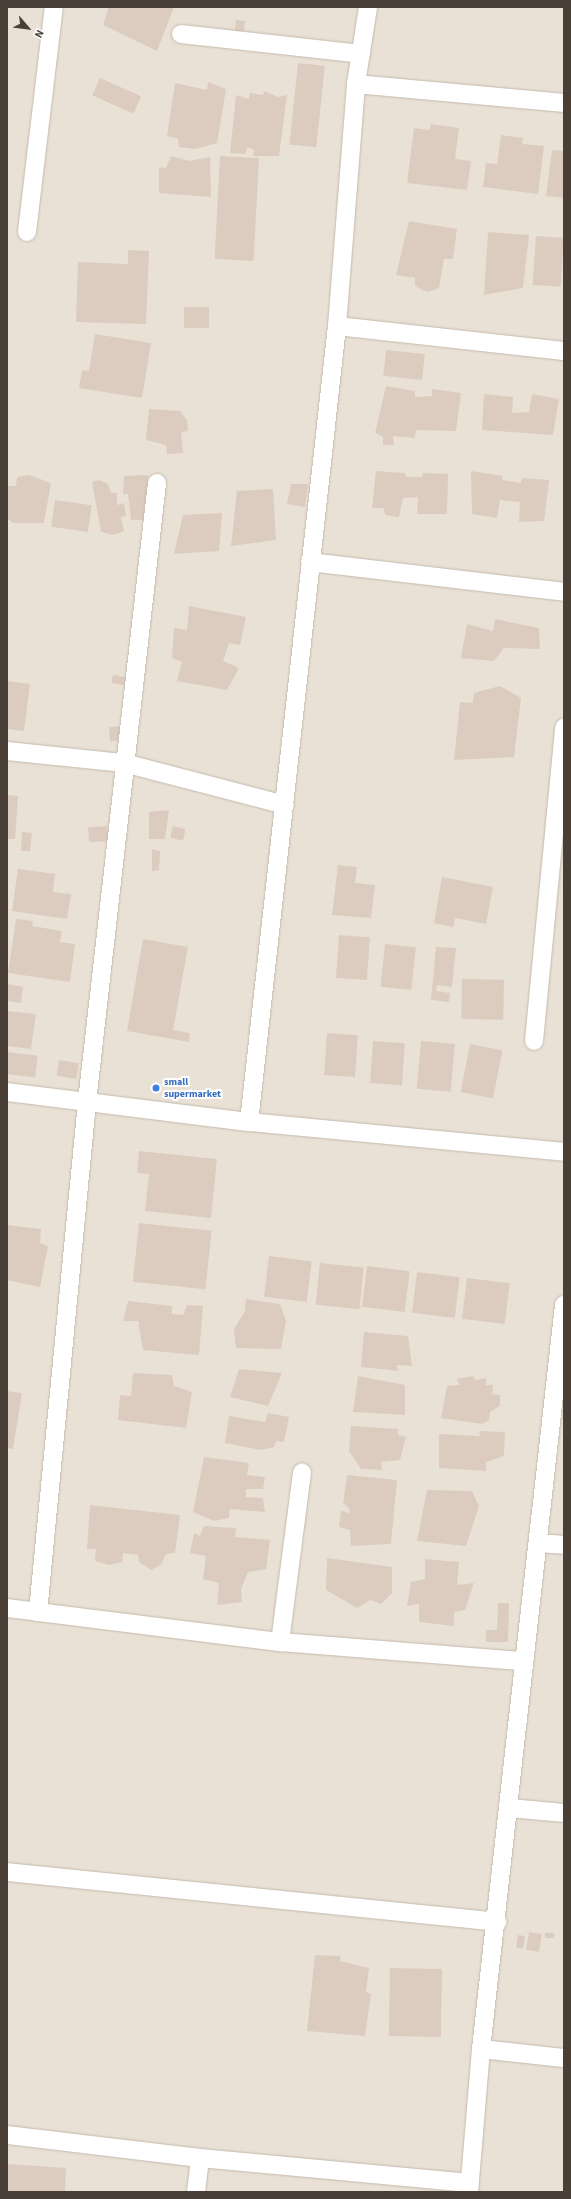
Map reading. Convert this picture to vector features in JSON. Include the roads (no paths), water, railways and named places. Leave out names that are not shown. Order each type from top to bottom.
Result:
[{"type":"street","points":[[27,232],[54,7]]},
{"type":"street","points":[[249,1122],[337,326],[356,84],[368,7]]},
{"type":"street","points":[[182,34],[361,54]]},
{"type":"street","points":[[356,84],[564,103]]},
{"type":"street","points":[[337,326],[564,351]]},
{"type":"street","points":[[38,1612],[87,1102],[124,763],[157,483]]},
{"type":"street","points":[[310,562],[564,592]]},
{"type":"street","points":[[534,1041],[564,727]]},
{"type":"street","points":[[7,751],[124,763],[285,805]]},
{"type":"street","points":[[7,1092],[249,1122],[564,1152]]},
{"type":"street","points":[[7,2135],[470,2188],[481,2049],[510,1808],[524,1661],[564,1305]]},
{"type":"street","points":[[280,1642],[302,1472]]},
{"type":"street","points":[[538,1543],[564,1546]]},
{"type":"street","points":[[7,1608],[280,1642],[524,1661]]},
{"type":"street","points":[[510,1808],[564,1813]]},
{"type":"street","points":[[7,1872],[497,1922]]},
{"type":"street","points":[[481,2049],[564,2058]]},
{"type":"street","points":[[196,2192],[200,2158]]},
{"type":"place","name":"small supermarket","points":[[156,1088]]}]
